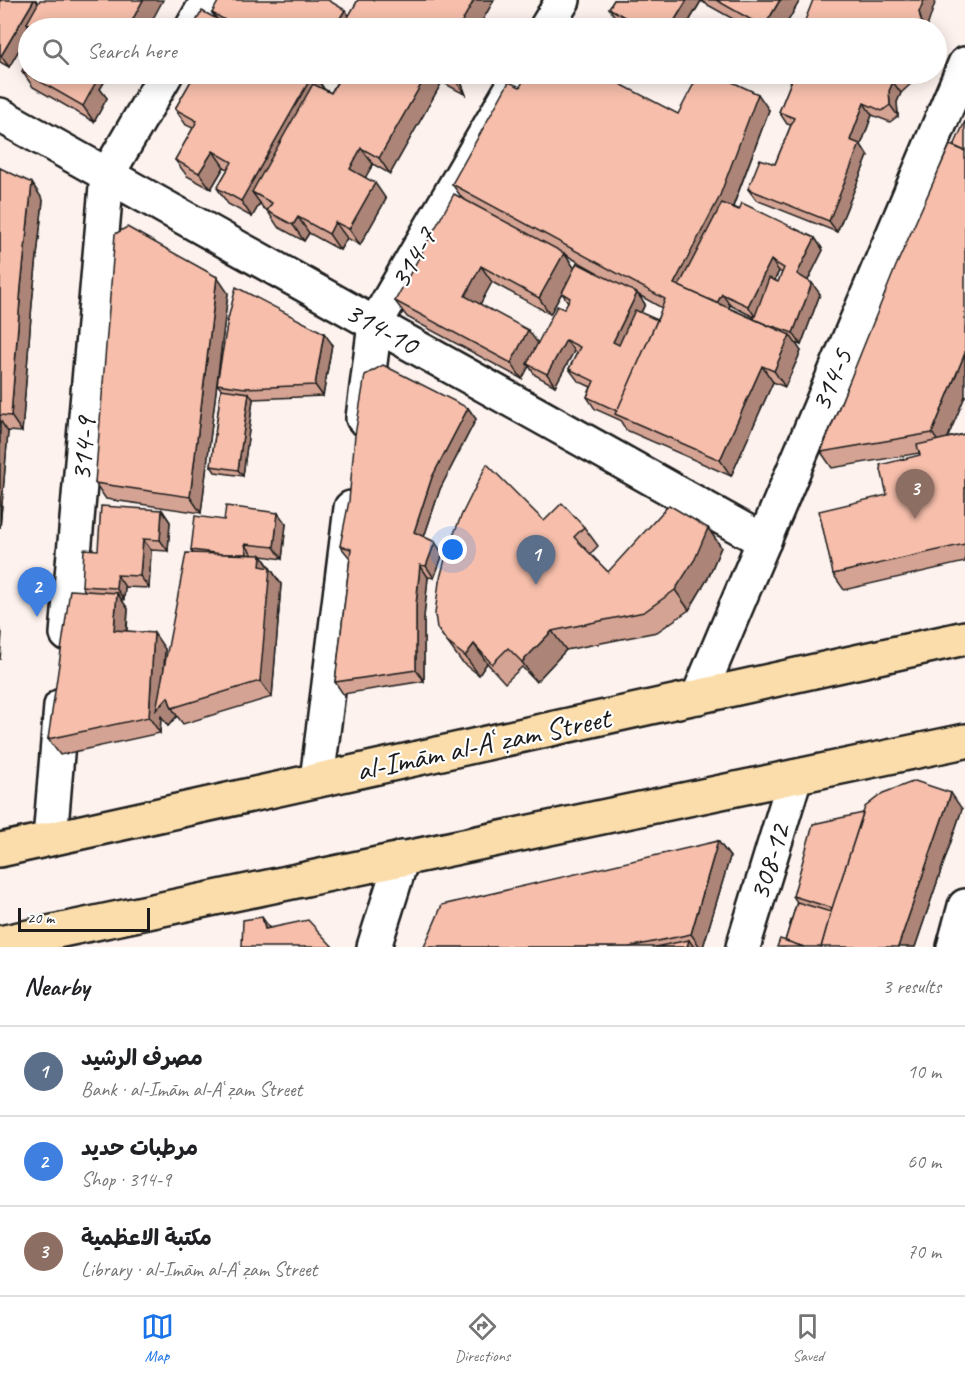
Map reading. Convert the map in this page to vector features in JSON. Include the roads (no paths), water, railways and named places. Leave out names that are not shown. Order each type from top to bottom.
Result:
[{"type":"main road","name":"al-Imām al-Aʿẓam Street","points":[[0,850],[965,638]]},
{"type":"main road","points":[[0,943],[965,741]]},
{"type":"street","points":[[198,18],[208,0]]},
{"type":"street","points":[[552,18],[562,0]]},
{"type":"street","name":"314-5","points":[[698,697],[965,64]]},
{"type":"street","name":"314-9","points":[[50,839],[107,175],[160,84]]},
{"type":"street","name":"314-7","points":[[317,780],[375,324],[514,84]]},
{"type":"street","name":"314-10","points":[[0,115],[764,541]]},
{"type":"street","name":"308-12","points":[[743,947],[795,777]]},
{"type":"street","points":[[374,947],[402,858]]},
{"type":"street","points":[[954,947],[965,906]]},
{"type":"place","name":"مكتبة الاعظمية","points":[[915,519]]},
{"type":"place","name":"مصرف الرشيد","points":[[536,585]]},
{"type":"place","name":"مرطبات حديد","points":[[37,617]]}]
